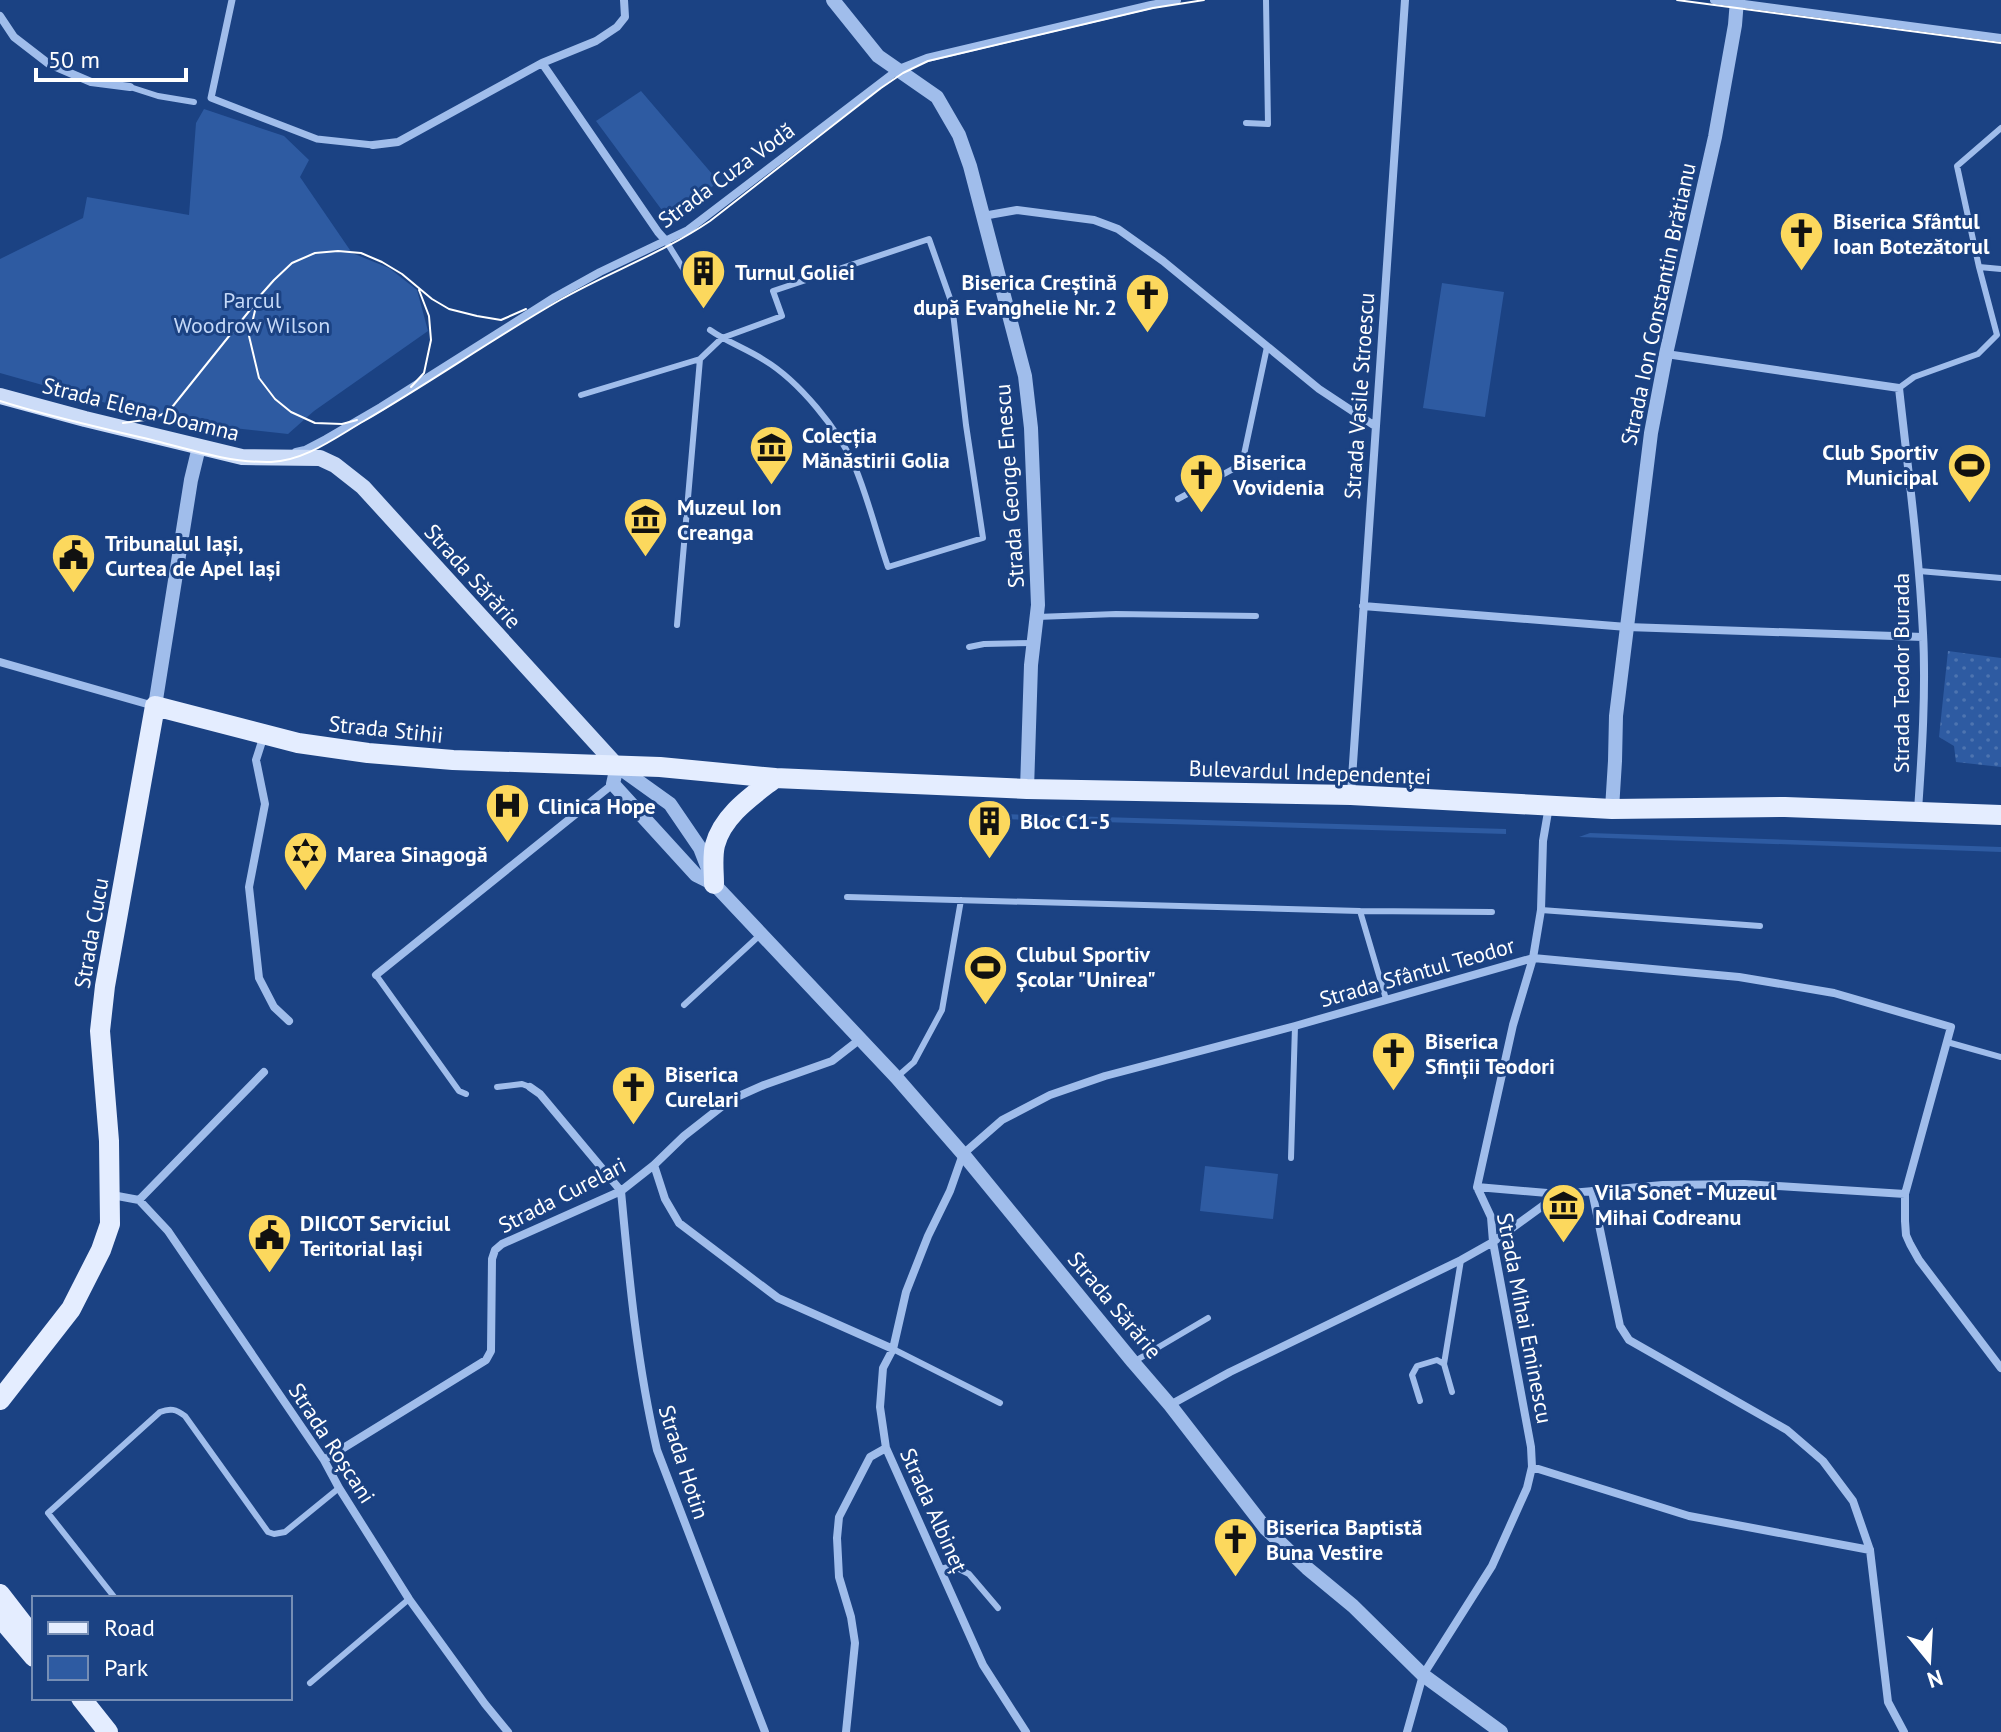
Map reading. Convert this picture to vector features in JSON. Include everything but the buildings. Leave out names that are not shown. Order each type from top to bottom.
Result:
[{"type":"main road","name":"Strada Elena Doamna","points":[[0,396],[242,457],[274,457]]},
{"type":"main road","name":"Strada Sărărie","points":[[274,457],[320,458],[335,465],[363,487],[615,775]]},
{"type":"main road","name":"Strada Stihii","points":[[155,706],[298,743],[368,753],[615,775]]},
{"type":"main road","name":"Strada Cucu","points":[[0,1400],[59,1327],[88,1279],[110,1224],[109,1141],[100,1031],[105,986],[155,706]]},
{"type":"main road","name":"Bulevardul Independenței","points":[[615,775],[660,767],[775,778],[1027,789],[1351,795],[1612,809],[1785,807],[2001,815]]},
{"type":"main road","points":[[714,884],[715,845],[727,820],[775,778]]},
{"type":"main road","points":[[0,1594],[32,1635]]},
{"type":"main road","points":[[0,1617],[32,1655]]},
{"type":"main road","points":[[70,1700],[96,1732]]},
{"type":"main road","points":[[83,1700],[108,1732]]},
{"type":"street","points":[[232,0],[211,98],[317,139],[373,145],[398,142],[542,63],[596,41],[617,27],[625,17],[624,0]]},
{"type":"street","name":"Strada George Enescu","points":[[833,0],[878,56],[937,97],[959,135],[970,166],[1025,376],[1031,428],[1038,605],[1031,665],[1027,789]]},
{"type":"street","name":"Strada Cuza Vodă","points":[[274,457],[305,450],[326,439],[555,297],[688,230],[899,69],[927,58],[1177,0]]},
{"type":"street","name":"Strada Vasile Stroescu","points":[[1351,795],[1405,0]]},
{"type":"street","points":[[1714,0],[2001,38]]},
{"type":"street","name":"Strada Ion Constantin Brătianu","points":[[1612,809],[1616,716],[1651,433],[1715,137],[1737,2]]},
{"type":"street","points":[[0,16],[14,37],[49,64],[91,82],[130,87]]},
{"type":"street","points":[[542,63],[666,241]]},
{"type":"street","points":[[983,216],[1017,210],[1094,220],[1118,229],[1163,261],[1319,389],[1375,426]]},
{"type":"street","points":[[1666,354],[1899,388]]},
{"type":"street","name":"Strada Teodor Burada","points":[[1899,388],[1923,637],[1922,764],[1918,811]]},
{"type":"street","name":"Strada Cucu","points":[[155,706],[199,447]]},
{"type":"street","points":[[1363,606],[1627,627],[1923,637]]},
{"type":"street","points":[[0,662],[155,706]]},
{"type":"street","points":[[264,735],[256,760],[265,804],[249,887],[259,978],[274,1007],[289,1021]]},
{"type":"street","points":[[376,975],[615,775]]},
{"type":"street","name":"Strada Sărărie","points":[[615,775],[696,875],[714,884]]},
{"type":"street","name":"Strada Sărărie","points":[[615,775],[670,804],[700,848],[714,884],[896,1077],[963,1154],[1170,1405],[1266,1529],[1353,1606],[1423,1675],[1501,1732]]},
{"type":"street","name":"Strada Mihai Eminescu","points":[[1407,1732],[1423,1675],[1492,1566],[1527,1488],[1532,1467],[1491,1217],[1477,1187],[1513,1025],[1533,958],[1541,910],[1543,841],[1549,806]]},
{"type":"street","name":"Strada Sfântul Teodor","points":[[963,1154],[1002,1120],[1050,1095],[1105,1076],[1533,958],[1739,977],[1834,993],[1951,1027],[1947,1042]]},
{"type":"street","name":"Strada Curelari","points":[[324,1460],[486,1360],[491,1351],[492,1259],[495,1250],[502,1244],[621,1191],[730,1100],[832,1061],[859,1040]]},
{"type":"street","points":[[1947,1042],[1905,1194],[1906,1235],[1919,1260],[2001,1368]]},
{"type":"street","points":[[111,1195],[139,1200],[264,1072]]},
{"type":"street","points":[[530,1087],[540,1094],[621,1191]]},
{"type":"street","name":"Strada Albineț","points":[[963,1154],[906,1292],[893,1349],[883,1368],[880,1407],[886,1448],[983,1665],[1026,1732]]},
{"type":"street","points":[[654,1165],[665,1199],[679,1223],[778,1298],[893,1349]]},
{"type":"street","points":[[1477,1187],[1559,1194],[1663,1185],[1744,1184],[1905,1194]]},
{"type":"street","name":"Strada Hotin","points":[[621,1191],[646,1402],[657,1450],[765,1732]]},
{"type":"street","points":[[1592,1191],[1620,1326],[1629,1340],[1787,1430],[1823,1461],[1853,1501],[1870,1550],[1888,1702],[1904,1732]]},
{"type":"street","points":[[1170,1405],[1230,1372],[1461,1260],[1493,1242],[1559,1194]]},
{"type":"street","name":"Strada Roșcani","points":[[139,1200],[168,1231],[324,1460],[409,1599],[508,1732]]},
{"type":"street","points":[[846,1732],[855,1643],[839,1577],[839,1517],[870,1457],[886,1448]]},
{"type":"street","points":[[1532,1467],[1689,1516],[1870,1550]]},
{"type":"lane","points":[[1246,123],[1268,124],[1266,0]]},
{"type":"lane","points":[[130,87],[194,102]]},
{"type":"lane","points":[[1899,388],[1914,377],[1978,354],[1997,335],[1957,166],[2001,128]]},
{"type":"lane","points":[[581,395],[700,359],[722,338],[782,316],[773,291],[929,239],[952,304],[983,538],[888,567],[855,467],[835,430],[806,395],[766,361],[722,338],[710,330]]},
{"type":"lane","points":[[666,241],[697,291]]},
{"type":"lane","points":[[1979,267],[2001,269]]},
{"type":"lane","points":[[1178,499],[1242,464],[1267,347]]},
{"type":"lane","points":[[677,625],[700,359]]},
{"type":"lane","points":[[1919,571],[2001,578]]},
{"type":"lane","points":[[1037,617],[1116,614],[1256,616]]},
{"type":"lane","points":[[969,647],[1034,643]]},
{"type":"lane","points":[[847,897],[1492,912]]},
{"type":"lane","points":[[896,1077],[914,1062],[942,1010],[961,900]]},
{"type":"lane","points":[[1541,910],[1760,926]]},
{"type":"lane","points":[[1360,911],[1386,999]]},
{"type":"lane","points":[[684,1005],[760,935]]},
{"type":"lane","points":[[376,975],[459,1091],[466,1094]]},
{"type":"lane","points":[[1291,1158],[1295,1026]]},
{"type":"lane","points":[[1947,1042],[2001,1057]]},
{"type":"lane","points":[[497,1087],[522,1084],[530,1087]]},
{"type":"lane","points":[[1452,1392],[1444,1364],[1461,1260]]},
{"type":"lane","points":[[1133,1362],[1208,1318]]},
{"type":"lane","points":[[893,1349],[1000,1403]]},
{"type":"lane","points":[[1420,1401],[1412,1375],[1417,1366],[1437,1360],[1444,1364]]},
{"type":"lane","points":[[113,1596],[48,1513],[160,1412],[172,1409],[185,1416],[268,1532],[285,1532],[339,1488]]},
{"type":"lane","points":[[940,1569],[953,1566],[969,1574],[998,1608]]},
{"type":"lane","points":[[310,1683],[409,1599]]},
{"type":"green space","points":[[641,91],[719,182],[667,217],[596,121]]},
{"type":"green space","name":"Parcul Woodrow Wilson","points":[[204,109],[284,136],[309,160],[300,177],[352,253],[389,268],[417,290],[428,331],[314,411],[288,434],[170,421],[0,373],[0,259],[83,218],[87,197],[189,215],[196,123]]},
{"type":"green space","points":[[1442,283],[1504,292],[1485,417],[1423,408]]},
{"type":"green space","points":[[1948,651],[2001,658],[2001,767],[1956,762],[1954,746],[1939,737]]},
{"type":"green space","points":[[1001,814],[1506,829],[1506,834],[1001,819]]},
{"type":"green space","points":[[1590,833],[2001,847],[2001,852],[1579,837]]},
{"type":"green space","points":[[1205,1166],[1278,1174],[1273,1219],[1200,1211]]},
{"type":"tram line","points":[[0,401],[196,452],[256,462],[284,461],[331,441],[560,300],[655,253],[710,221],[903,73],[928,61],[1153,8],[1204,0]]},
{"type":"tram line","points":[[1677,0],[2001,43]]},
{"type":"tram line","points":[[357,420],[342,424],[315,423],[291,412],[275,399],[259,378],[249,336],[258,298],[292,263],[315,253],[361,253],[402,274],[449,309],[501,320],[526,309]]},
{"type":"tram line","points":[[411,387],[424,373],[431,340],[429,316],[419,290]]},
{"type":"tram line","points":[[123,423],[152,419],[169,411],[254,305]]},
{"type":"place","name":"Biserica Sfântul Ioan Botezătorul","points":[[1802,273]]},
{"type":"place","name":"Turnul Goliei","points":[[704,311]]},
{"type":"place","name":"Biserica Creștină după Evanghelie Nr. 2","points":[[1148,334]]},
{"type":"place","name":"Colecția Mănăstirii Golia","points":[[771,487]]},
{"type":"place","name":"Club Sportiv Municipal","points":[[1969,504]]},
{"type":"place","name":"Biserica Vovidenia","points":[[1202,514]]},
{"type":"place","name":"Muzeul Ion Creanga","points":[[646,559]]},
{"type":"place","name":"Tribunalul Iași, Curtea de Apel Iași","points":[[74,595]]},
{"type":"place","name":"Clinica Hope","points":[[507,845]]},
{"type":"place","name":"Bloc C1-5","points":[[989,860]]},
{"type":"place","name":"Marea Sinagogă","points":[[306,893]]},
{"type":"place","name":"Clubul Sportiv Școlar \"Unirea\"","points":[[985,1006]]},
{"type":"place","name":"Biserica Sfinții Teodori","points":[[1394,1093]]},
{"type":"place","name":"Biserica Curelari","points":[[634,1126]]},
{"type":"place","name":"Vila Sonet - Muzeul Mihai Codreanu","points":[[1564,1244]]},
{"type":"place","name":"DIICOT Serviciul Teritorial Iași","points":[[269,1275]]},
{"type":"place","name":"Biserica Baptistă Buna Vestire","points":[[1235,1579]]}]
